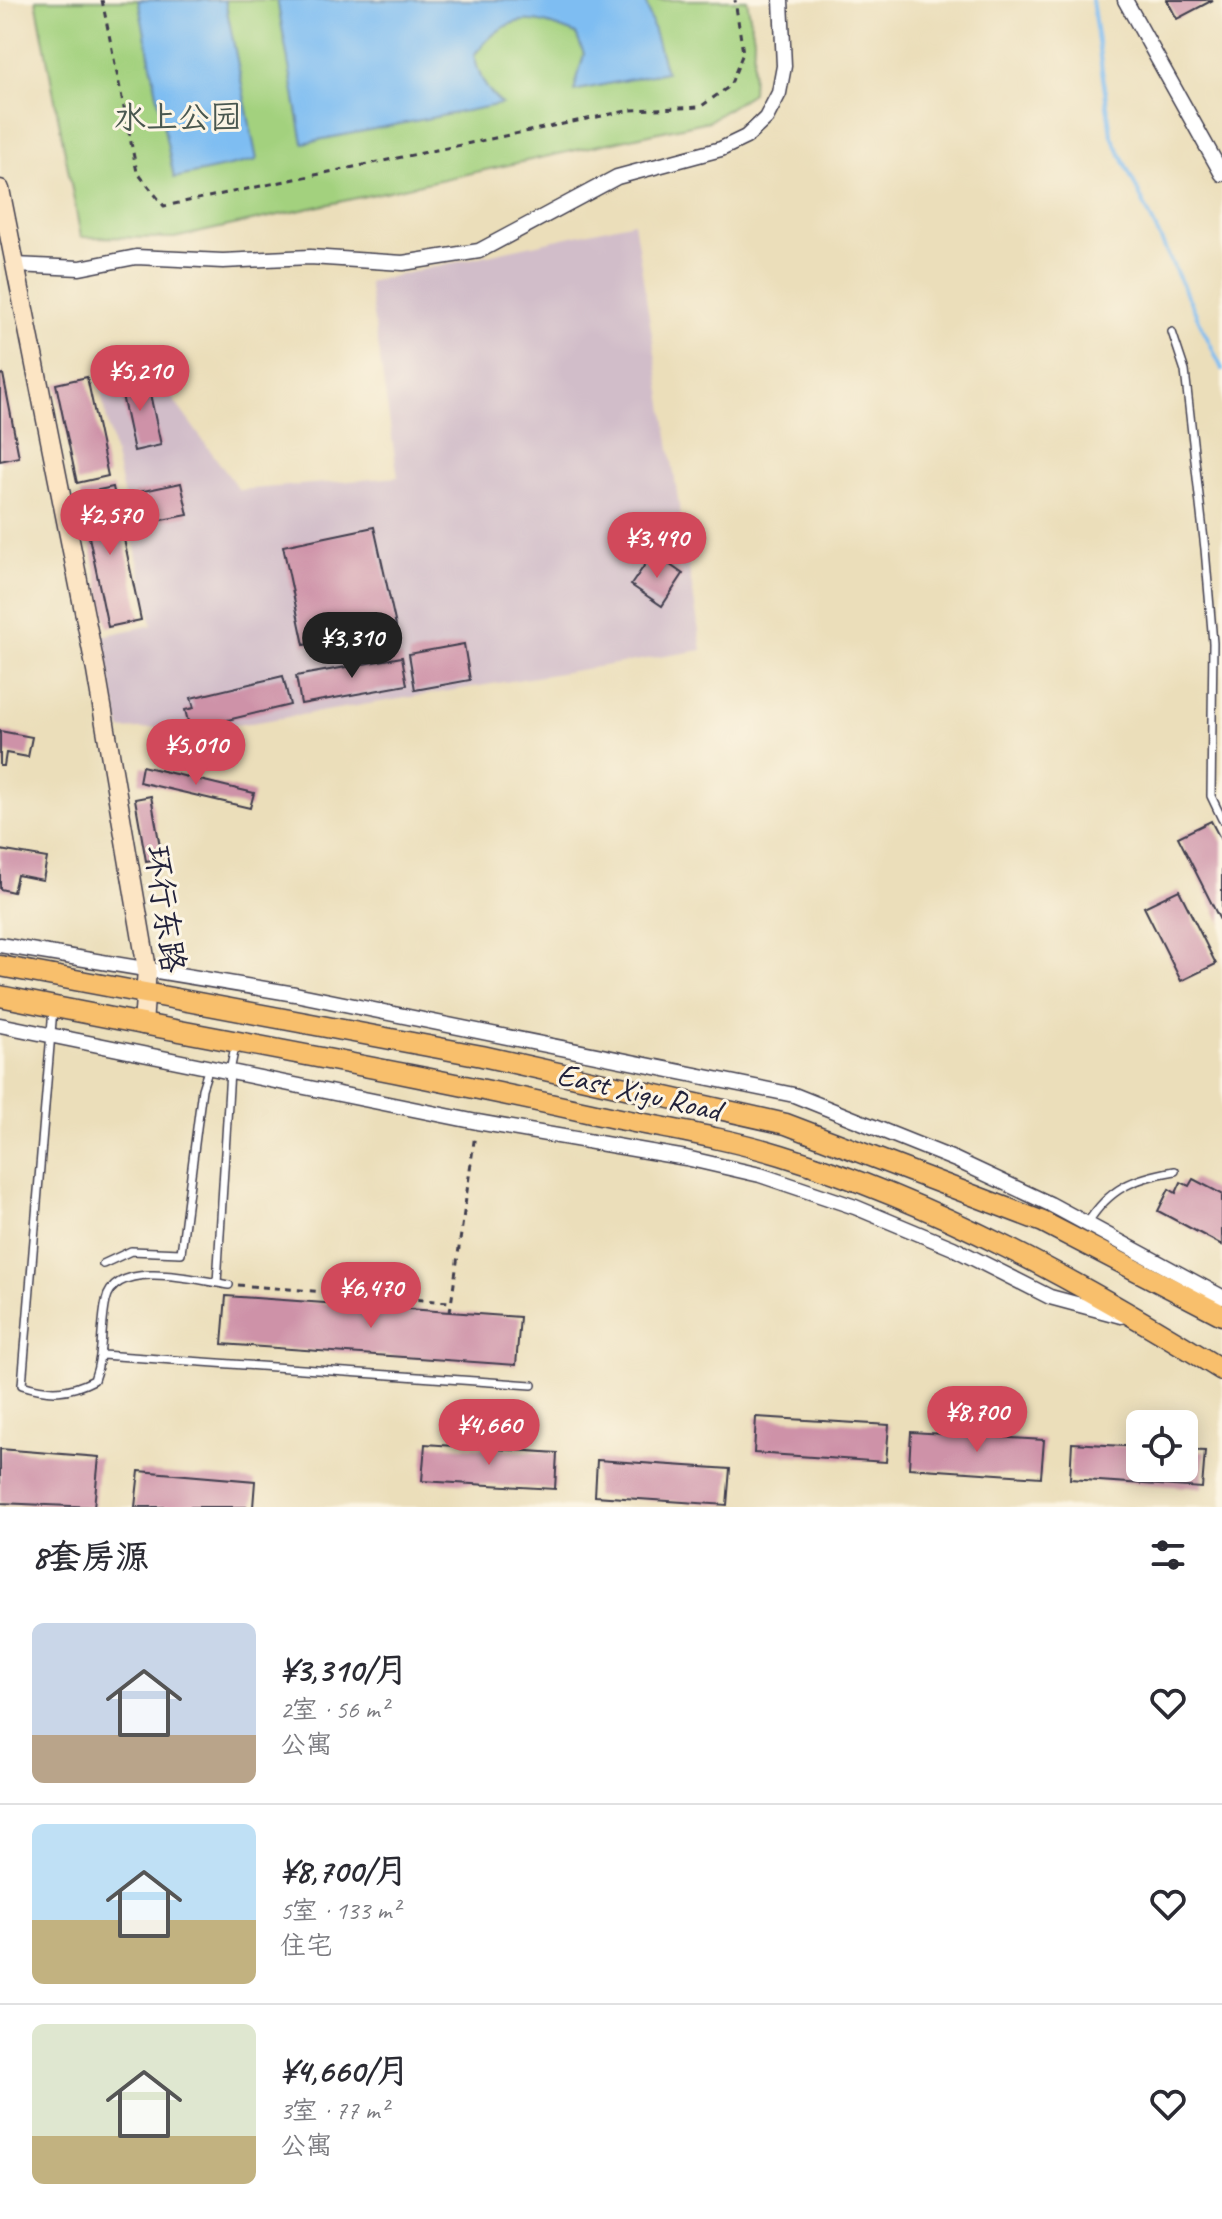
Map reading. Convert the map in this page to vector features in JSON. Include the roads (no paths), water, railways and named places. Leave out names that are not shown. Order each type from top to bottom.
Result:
[{"type":"main road","name":"East Xigu Road","points":[[0,966],[146,996],[482,1056],[786,1124],[1043,1222],[1083,1232],[1222,1315]]},
{"type":"main road","name":"East Xigu Road","points":[[0,996],[486,1089],[778,1154],[877,1188],[1025,1257],[1148,1324],[1222,1370]]},
{"type":"street","points":[[15,265],[80,268],[136,257],[223,261],[310,257],[403,263],[479,251],[617,177],[721,149],[746,137],[766,118],[779,93],[784,66],[781,0]]},
{"type":"street","points":[[1125,0],[1222,174]]},
{"type":"street","name":"环行东路","points":[[0,189],[96,671],[147,969],[143,1025]]},
{"type":"street","points":[[0,945],[295,994],[794,1095],[956,1160],[1083,1232],[1222,1297]]},
{"type":"street","points":[[0,1025],[477,1122],[686,1158],[760,1175],[855,1207],[953,1248],[1050,1297],[1148,1324]]},
{"type":"street","points":[[138,1053],[143,1025]]},
{"type":"lane","points":[[1172,332],[1185,371],[1205,549],[1213,643],[1211,796],[1222,819]]},
{"type":"lane","points":[[53,1007],[22,1385],[39,1390],[71,1392],[94,1380],[102,1355],[106,1297],[121,1280],[145,1274],[229,1285]]},
{"type":"lane","points":[[217,1283],[230,1071],[236,1042]]},
{"type":"lane","points":[[103,1264],[131,1251],[181,1253],[202,1089],[209,1067]]},
{"type":"lane","points":[[877,1188],[887,1160]]},
{"type":"lane","points":[[1083,1232],[1099,1205],[1122,1185],[1175,1171]]},
{"type":"lane","points":[[102,1355],[532,1385]]},
{"type":"water","points":[[138,0],[225,0],[257,160],[174,178]]},
{"type":"water","points":[[277,0],[645,0],[666,72],[574,91],[584,54],[576,34],[545,23],[520,21],[498,31],[474,55],[484,82],[502,104],[303,143]]},
{"type":"waterway","points":[[1092,0],[1111,134],[1222,369]]},
{"type":"park label","name":"水上公园","points":[[178,117]]}]
